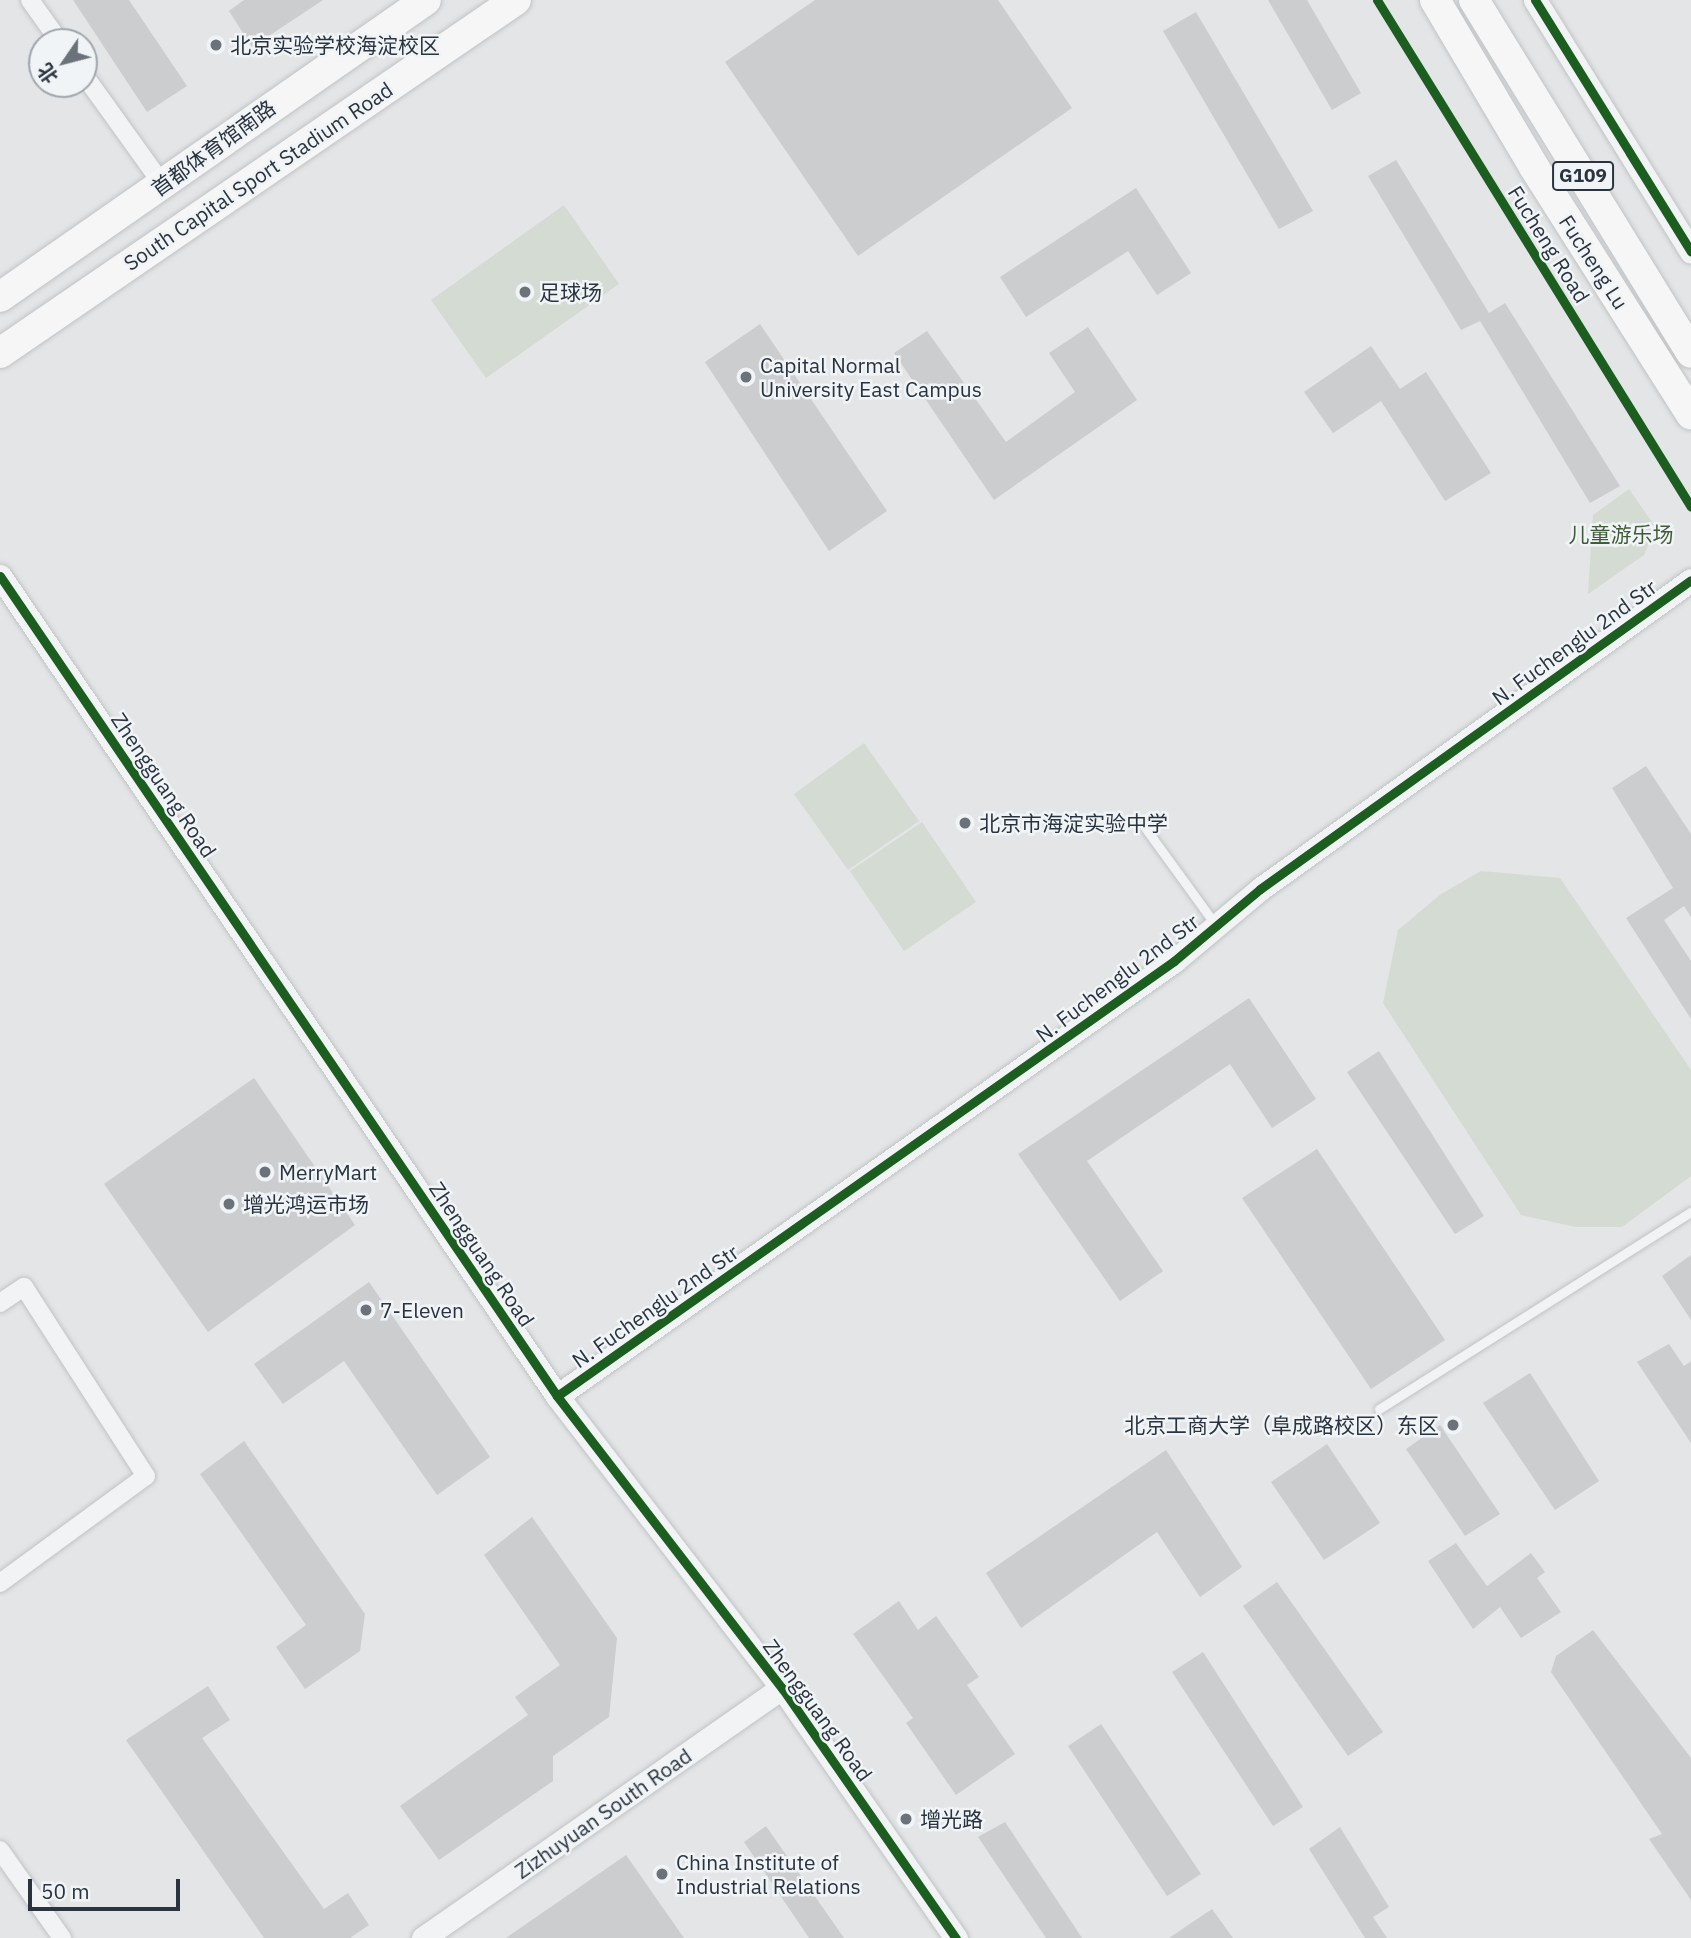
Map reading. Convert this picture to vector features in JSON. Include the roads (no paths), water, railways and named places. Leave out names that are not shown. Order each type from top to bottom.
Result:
[{"type":"main road","name":"首都体育馆南路","points":[[0,297],[426,0]]},
{"type":"main road","name":"South Capital Sport Stadium Road","points":[[0,353],[516,0]]},
{"type":"main road","name":"Fucheng Lu","points":[[1435,0],[1534,167],[1691,414]]},
{"type":"main road","name":"Fucheng Lu","points":[[1474,0],[1691,353]]},
{"type":"street","points":[[30,0],[50,28]]},
{"type":"street","points":[[1535,0],[1691,252]]},
{"type":"street","points":[[98,94],[163,185]]},
{"type":"street","name":"Zhengguang Road","points":[[0,576],[557,1396],[782,1688],[956,1938]]},
{"type":"street","name":"N. Fuchenglu 2nd Str","points":[[557,1396],[1174,961],[1260,889],[1691,580]]},
{"type":"street","points":[[0,1303],[24,1287],[146,1476],[0,1583]]},
{"type":"street","name":"Zizhuyuan South Road","points":[[423,1938],[782,1688]]},
{"type":"street","points":[[0,1850],[62,1938]]},
{"type":"lane","points":[[1146,829],[1216,926]]},
{"type":"lane","points":[[1379,1409],[1691,1212]]},
{"type":"place","name":"北京实验学校海淀校区","points":[[216,45]]},
{"type":"place","name":"足球场","points":[[525,292]]},
{"type":"place","name":"Capital Normal University East Campus","points":[[746,377]]},
{"type":"place","name":"北京市海淀实验中学","points":[[965,823]]},
{"type":"place","name":"MerryMart","points":[[265,1172]]},
{"type":"place","name":"增光鸿运市场","points":[[229,1204]]},
{"type":"place","name":"7-Eleven","points":[[366,1310]]},
{"type":"place","name":"北京工商大学（阜成路校区）东区","points":[[1453,1425]]},
{"type":"place","name":"增光路","points":[[906,1819]]},
{"type":"place","name":"China Institute of Industrial Relations","points":[[662,1874]]},
{"type":"park label","name":"儿童游乐场","points":[[1621,534]]}]
